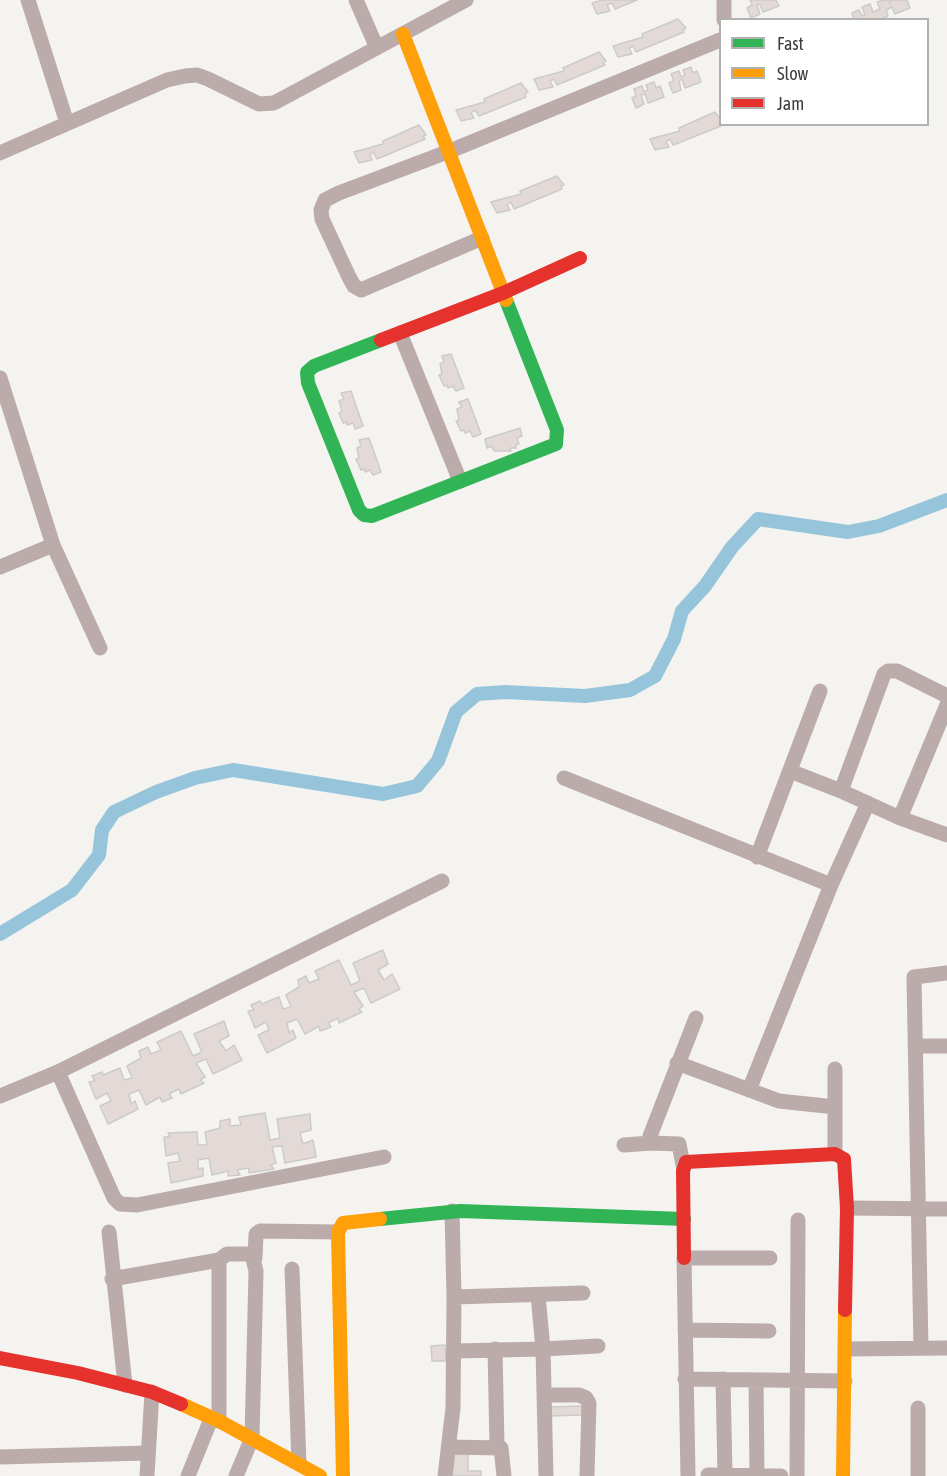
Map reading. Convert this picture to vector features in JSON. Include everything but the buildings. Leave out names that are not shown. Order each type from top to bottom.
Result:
[{"type":"street","points":[[28,0],[67,123]]},
{"type":"street","points":[[356,0],[377,48]]},
{"type":"street","points":[[0,153],[168,80],[185,76],[196,75],[208,79],[259,104],[274,103],[466,0]]},
{"type":"street","points":[[724,0],[724,18]]},
{"type":"street","points":[[403,34],[450,151],[502,293],[557,430],[558,438],[549,448],[372,516],[364,515],[359,510],[308,383],[307,372],[314,366],[502,293],[580,258]]},
{"type":"street","points":[[482,238],[361,290],[354,286],[349,277],[322,219],[321,210],[325,200],[719,40]]},
{"type":"street","points":[[400,333],[460,481]]},
{"type":"street","points":[[0,378],[53,545],[100,648]]},
{"type":"street","points":[[0,567],[53,545]]},
{"type":"street","points":[[841,791],[884,674],[888,671],[897,671],[947,696]]},
{"type":"street","points":[[757,857],[820,691]]},
{"type":"street","points":[[900,818],[947,705]]},
{"type":"street","points":[[790,771],[900,818],[947,835]]},
{"type":"street","points":[[564,778],[831,885]]},
{"type":"street","points":[[749,1090],[831,885],[867,802]]},
{"type":"street","points":[[0,1096],[58,1072],[442,881]]},
{"type":"street","points":[[921,1348],[914,977],[947,974]]},
{"type":"street","points":[[651,1143],[651,1128],[696,1018]]},
{"type":"street","points":[[915,1046],[947,1046]]},
{"type":"street","points":[[677,1063],[787,1103],[835,1107]]},
{"type":"street","points":[[835,1069],[835,1154]]},
{"type":"street","points":[[58,1072],[114,1198],[120,1204],[137,1205],[384,1157]]},
{"type":"street","points":[[624,1145],[679,1144],[683,1165],[688,1476]]},
{"type":"street","points":[[683,1165],[691,1161],[835,1154],[844,1159],[848,1208],[843,1476]]},
{"type":"street","points":[[848,1208],[947,1209]]},
{"type":"street","points":[[343,1476],[338,1232],[343,1223],[452,1211],[684,1219]]},
{"type":"street","points":[[445,1476],[455,1351],[452,1211]]},
{"type":"street","points":[[797,1476],[798,1220]]},
{"type":"street","points":[[236,1476],[252,1438],[256,1234],[260,1231],[338,1232]]},
{"type":"street","points":[[109,1232],[112,1279],[125,1385]]},
{"type":"street","points":[[112,1279],[219,1260],[227,1254],[252,1254],[255,1258]]},
{"type":"street","points":[[684,1258],[770,1258]]},
{"type":"street","points":[[188,1476],[215,1420],[219,1260]]},
{"type":"street","points":[[292,1269],[299,1464]]},
{"type":"street","points":[[454,1296],[583,1293]]},
{"type":"street","points":[[538,1295],[543,1349],[546,1476]]},
{"type":"street","points":[[685,1330],[769,1331]]},
{"type":"street","points":[[455,1351],[598,1346]]},
{"type":"street","points":[[846,1349],[947,1348]]},
{"type":"street","points":[[495,1349],[497,1446],[502,1453],[504,1476]]},
{"type":"street","points":[[0,1358],[78,1373],[152,1392],[252,1438],[320,1476]]},
{"type":"street","points":[[685,1379],[845,1381]]},
{"type":"street","points":[[723,1379],[725,1475]]},
{"type":"street","points":[[756,1380],[757,1475]]},
{"type":"street","points":[[147,1476],[152,1392]]},
{"type":"street","points":[[545,1395],[579,1395],[586,1398],[589,1403],[587,1476]]},
{"type":"street","points":[[918,1408],[918,1476]]},
{"type":"street","points":[[449,1447],[497,1446]]},
{"type":"street","points":[[0,1456],[147,1453]]},
{"type":"street","points":[[708,1475],[781,1476]]},
{"type":"waterway","points":[[0,934],[72,890],[99,855],[102,830],[114,812],[156,792],[195,778],[233,770],[383,794],[417,786],[438,761],[456,712],[477,694],[505,692],[585,696],[630,690],[655,676],[674,639],[682,611],[705,586],[732,547],[758,519],[848,532],[879,526],[947,500]]},
{"type":"traffic: fast","points":[[381,340],[314,366],[307,372],[308,383],[359,510],[364,515],[372,516],[556,444],[557,430],[506,300]]},
{"type":"traffic: fast","points":[[380,1219],[460,1211],[684,1219]]},
{"type":"traffic: slow","points":[[403,34],[506,300]]},
{"type":"traffic: slow","points":[[343,1476],[338,1232],[343,1223],[380,1219]]},
{"type":"traffic: slow","points":[[843,1476],[845,1310]]},
{"type":"traffic: slow","points":[[181,1404],[219,1421],[320,1476]]},
{"type":"traffic: jam","points":[[381,340],[503,293],[580,258]]},
{"type":"traffic: jam","points":[[684,1258],[683,1171],[686,1162],[835,1154],[844,1159],[847,1208],[845,1310]]},
{"type":"traffic: jam","points":[[0,1358],[78,1373],[152,1392],[181,1404]]}]
